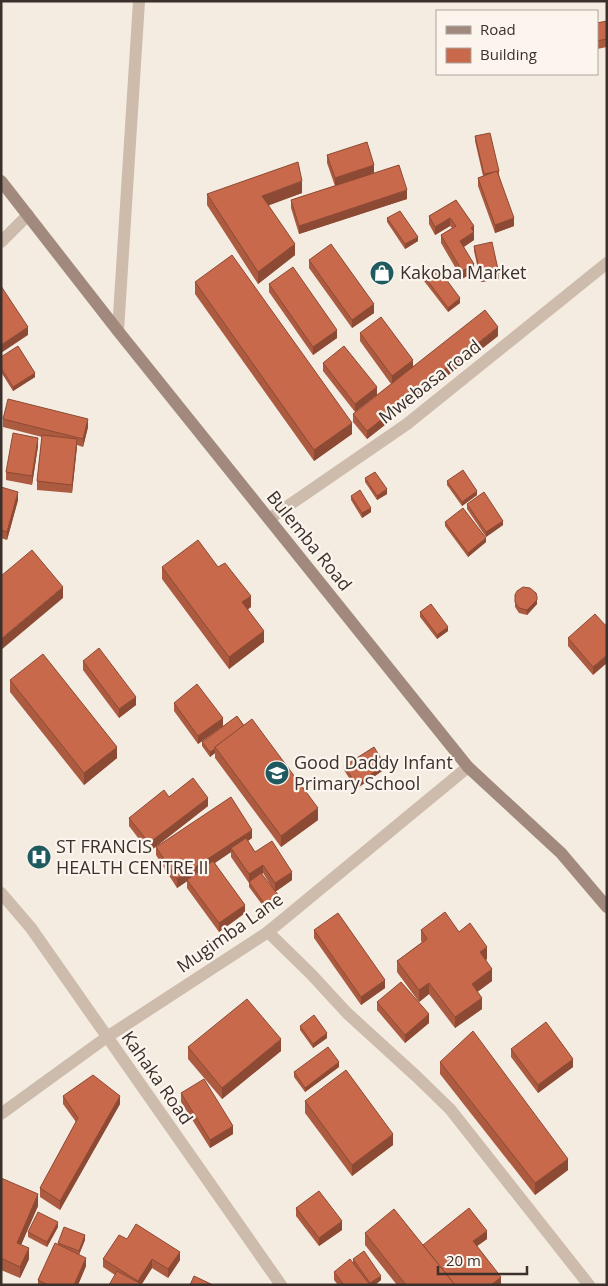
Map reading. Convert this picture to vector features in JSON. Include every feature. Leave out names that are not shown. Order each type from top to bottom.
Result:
[{"type":"main road","name":"Bulemba Road","points":[[1,181],[118,331],[468,767],[561,853],[607,906]]},
{"type":"street","points":[[118,331],[139,1]]},
{"type":"street","points":[[1,242],[28,215]]},
{"type":"street","name":"Mwebasa road","points":[[270,519],[407,424],[607,263]]},
{"type":"street","name":"Mugimba Lane","points":[[1,1114],[107,1037],[268,932],[468,767]]},
{"type":"street","name":"Kahaka Road","points":[[1,893],[31,928],[281,1285]]},
{"type":"street","points":[[268,932],[312,974],[347,1014],[450,1109],[589,1285]]},
{"type":"building","points":[[607,21],[607,39],[598,41],[598,23]]},
{"type":"building","points":[[490,133],[499,171],[484,174],[475,136]]},
{"type":"building","points":[[367,142],[374,165],[335,178],[327,155]]},
{"type":"building","points":[[298,162],[302,181],[262,196],[295,244],[258,272],[207,194]]},
{"type":"building","points":[[399,165],[407,190],[299,226],[291,200]]},
{"type":"building","points":[[497,171],[514,218],[495,225],[478,178]]},
{"type":"building","points":[[456,200],[474,226],[471,228],[474,232],[460,241],[474,264],[462,271],[441,235],[456,226],[450,218],[435,227],[429,216]]},
{"type":"building","points":[[400,211],[418,237],[405,244],[387,218]]},
{"type":"building","points":[[492,242],[499,274],[481,278],[474,246]]},
{"type":"building","points":[[331,244],[374,304],[352,320],[309,260]]},
{"type":"building","points":[[232,255],[352,423],[314,450],[195,282]]},
{"type":"building","points":[[293,267],[337,330],[313,347],[269,284]]},
{"type":"building","points":[[437,267],[460,298],[448,308],[424,276]]},
{"type":"building","points":[[1,286],[28,327],[1,345]]},
{"type":"building","points":[[485,310],[498,327],[367,431],[353,414]]},
{"type":"building","points":[[381,317],[413,360],[392,376],[360,333]]},
{"type":"building","points":[[18,346],[35,373],[13,387],[1,368],[1,357]]},
{"type":"building","points":[[344,346],[377,387],[355,404],[323,363]]},
{"type":"building","points":[[8,399],[88,419],[83,439],[3,419]]},
{"type":"building","points":[[13,433],[38,438],[32,476],[6,472]]},
{"type":"building","points":[[42,435],[77,439],[72,485],[37,481]]},
{"type":"building","points":[[463,470],[477,491],[462,502],[447,481]]},
{"type":"building","points":[[375,472],[387,489],[377,496],[365,478]]},
{"type":"building","points":[[1,487],[18,492],[7,532],[1,530]]},
{"type":"building","points":[[360,490],[371,508],[362,513],[351,496]]},
{"type":"building","points":[[484,492],[503,521],[486,532],[467,504]]},
{"type":"building","points":[[463,508],[486,538],[468,553],[445,522]]},
{"type":"building","points":[[198,540],[218,567],[225,563],[251,596],[242,602],[264,631],[229,657],[162,567]]},
{"type":"building","points":[[32,550],[63,587],[1,639],[1,576]]},
{"type":"building","points":[[523,587],[530,588],[536,593],[537,597],[537,600],[527,610],[519,608],[515,602],[517,591]]},
{"type":"building","points":[[431,604],[448,627],[437,635],[420,612]]},
{"type":"building","points":[[595,614],[607,627],[607,655],[593,667],[568,638]]},
{"type":"building","points":[[99,648],[136,697],[119,709],[83,661]]},
{"type":"building","points":[[43,654],[117,747],[84,773],[10,680]]},
{"type":"building","points":[[197,684],[223,718],[198,736],[174,703]]},
{"type":"building","points":[[237,716],[244,726],[210,752],[202,742]]},
{"type":"building","points":[[252,719],[318,808],[281,836],[215,747]]},
{"type":"building","points":[[374,747],[385,765],[356,784],[344,766]]},
{"type":"building","points":[[193,778],[208,798],[149,843],[129,818],[164,790],[169,797]]},
{"type":"building","points":[[231,797],[252,830],[177,879],[156,847]]},
{"type":"building","points":[[246,838],[255,852],[272,841],[292,872],[275,883],[263,865],[249,874],[231,848]]},
{"type":"building","points":[[213,861],[245,905],[219,923],[187,880]]},
{"type":"building","points":[[261,873],[279,896],[266,906],[249,882]]},
{"type":"building","points":[[445,912],[459,932],[470,923],[487,947],[480,952],[492,969],[472,984],[482,998],[455,1017],[429,983],[419,990],[397,961],[427,939],[421,930]]},
{"type":"building","points":[[338,913],[385,980],[361,997],[314,930]]},
{"type":"building","points":[[401,982],[429,1014],[405,1035],[377,1002]]},
{"type":"building","points":[[247,999],[281,1039],[222,1088],[188,1047]]},
{"type":"building","points":[[314,1015],[327,1033],[313,1044],[300,1026]]},
{"type":"building","points":[[546,1022],[573,1059],[538,1085],[511,1049]]},
{"type":"building","points":[[473,1031],[568,1159],[535,1183],[440,1062]]},
{"type":"building","points":[[328,1047],[339,1062],[305,1088],[294,1072]]},
{"type":"building","points":[[346,1070],[393,1134],[352,1165],[305,1101]]},
{"type":"building","points":[[93,1075],[120,1096],[60,1201],[40,1188],[78,1118],[63,1096]]},
{"type":"building","points":[[204,1079],[233,1126],[210,1140],[181,1093]]},
{"type":"building","points":[[1,1178],[38,1194],[17,1243],[29,1248],[20,1267],[1,1258]]},
{"type":"building","points":[[319,1191],[342,1221],[319,1238],[296,1208]]},
{"type":"building","points":[[469,1208],[487,1231],[473,1241],[501,1277],[491,1285],[455,1285],[423,1245]]},
{"type":"building","points":[[394,1209],[455,1285],[406,1285],[365,1233]]},
{"type":"building","points":[[38,1212],[58,1222],[47,1242],[28,1232]]},
{"type":"building","points":[[136,1224],[180,1252],[168,1269],[152,1259],[138,1281],[103,1259],[119,1235],[127,1239]]},
{"type":"building","points":[[64,1227],[85,1235],[79,1251],[58,1243]]},
{"type":"building","points":[[55,1243],[86,1258],[74,1285],[48,1285],[38,1280]]},
{"type":"building","points":[[364,1251],[381,1276],[370,1283],[353,1259]]},
{"type":"building","points":[[350,1259],[370,1285],[344,1285],[334,1272]]},
{"type":"building","points":[[117,1271],[143,1285],[109,1285]]},
{"type":"building","points":[[194,1276],[213,1285],[190,1285]]},
{"type":"place","name":"Kakoba Market","points":[[382,273]]},
{"type":"place","name":"Good Daddy Infant Primary School","points":[[277,773]]},
{"type":"place","name":"ST FRANCIS HEALTH CENTRE II","points":[[39,857]]}]
